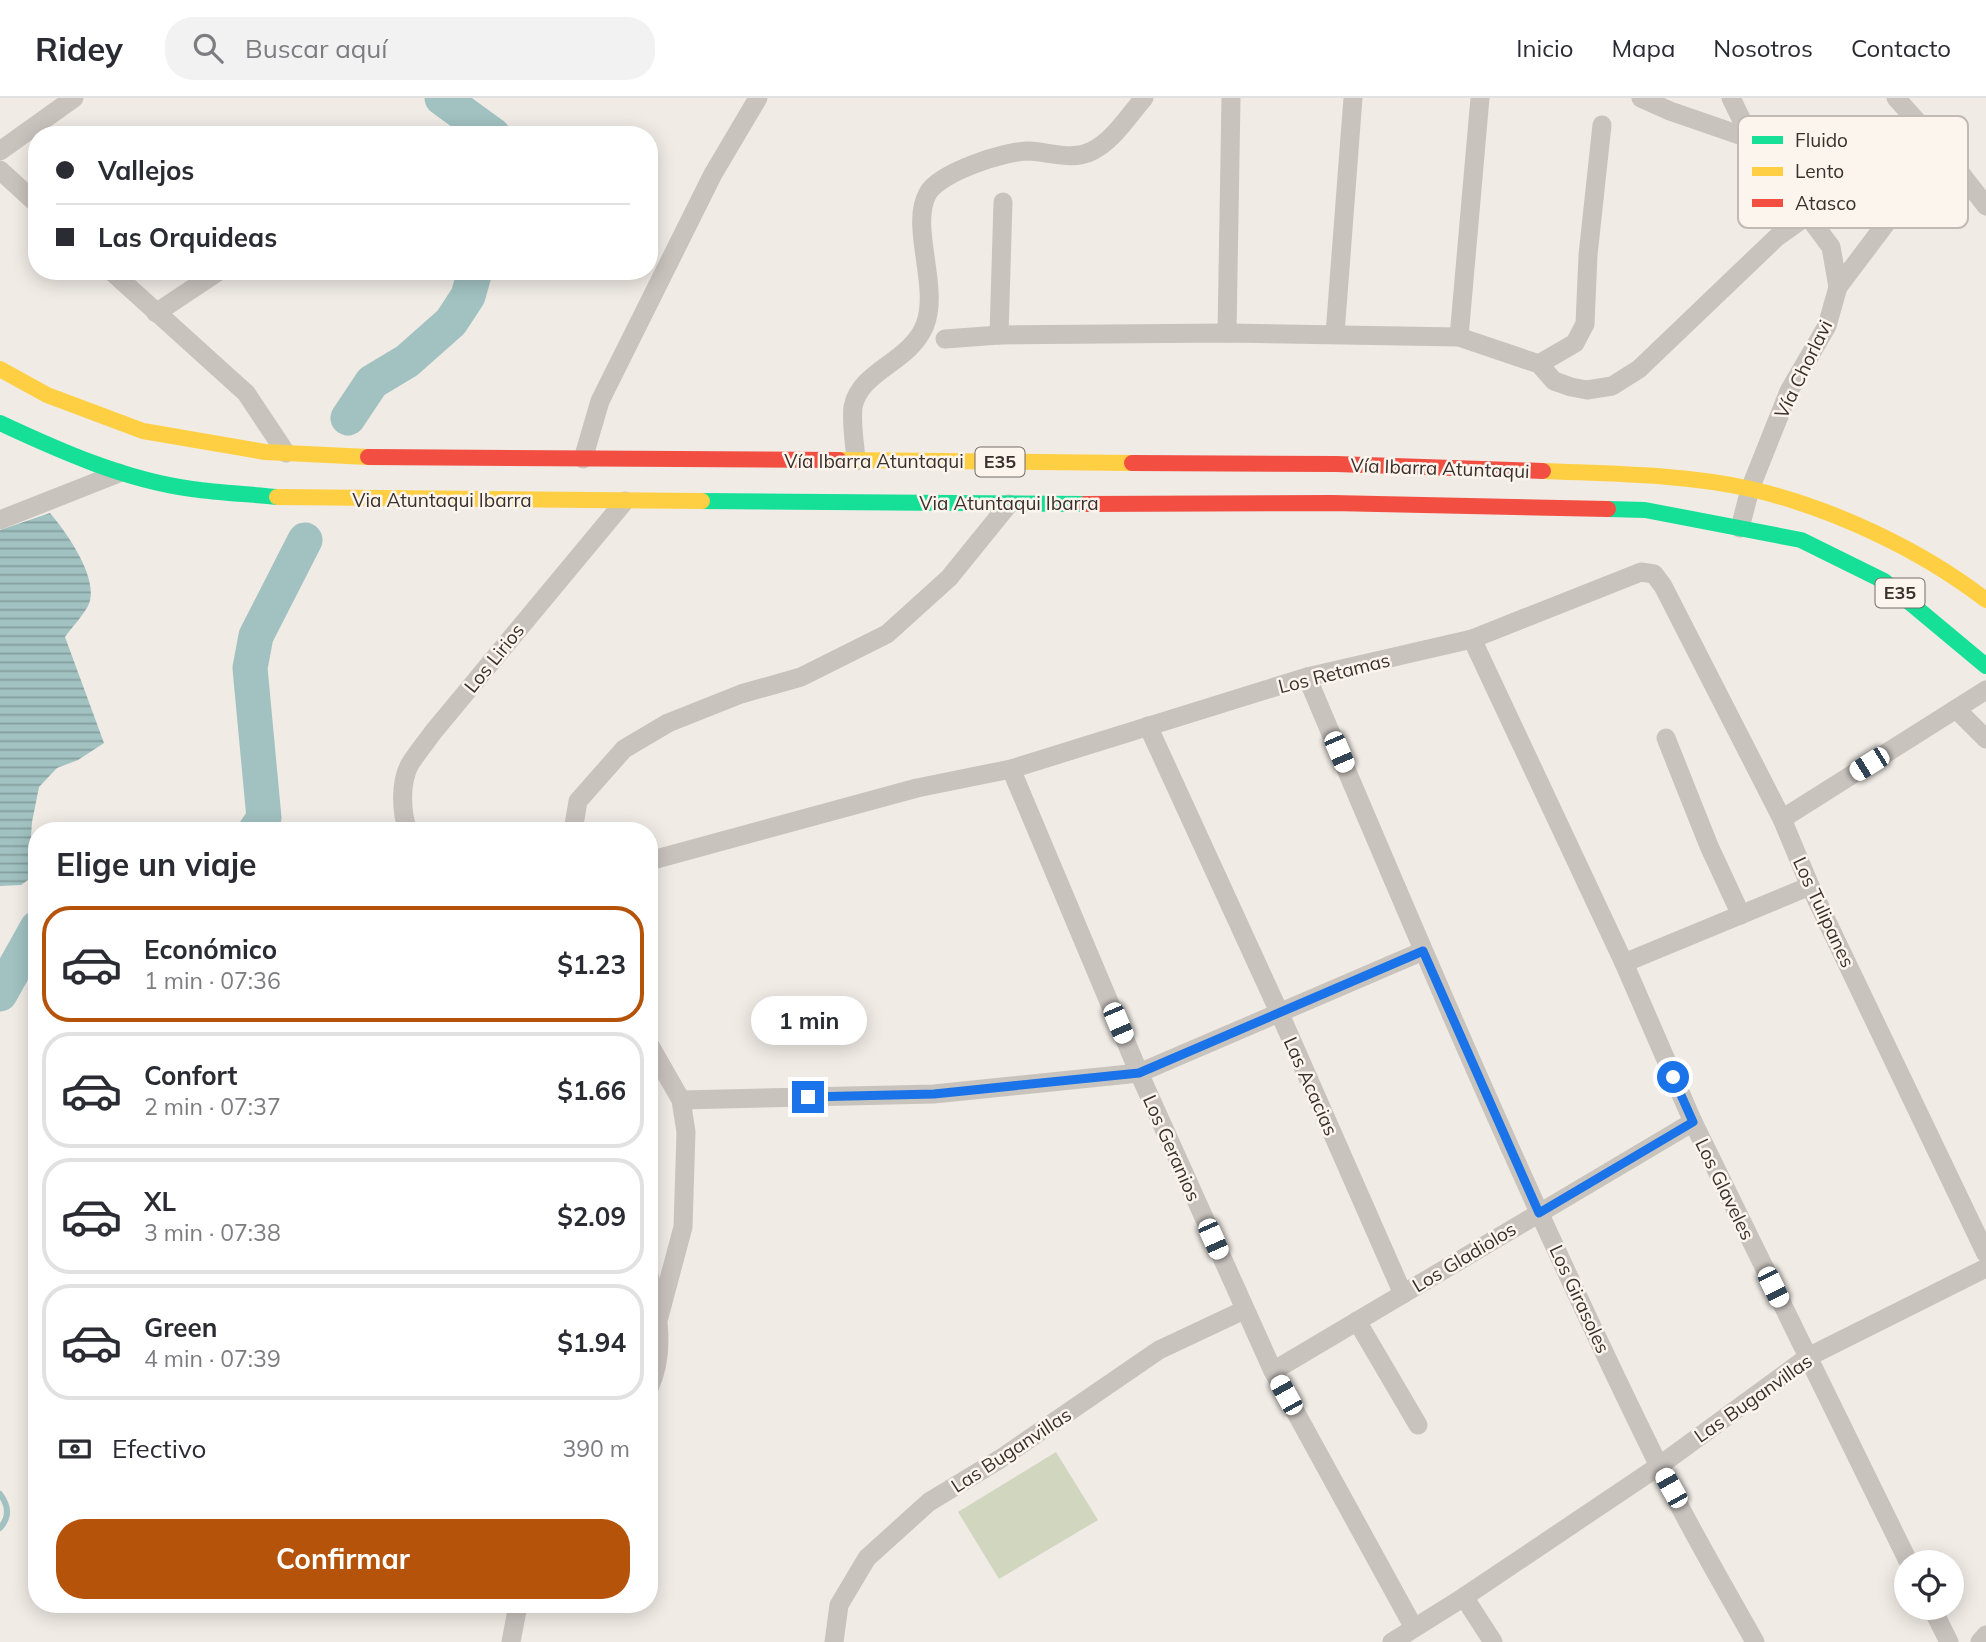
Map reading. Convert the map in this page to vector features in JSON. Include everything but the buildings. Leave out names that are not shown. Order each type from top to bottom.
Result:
[{"type":"highway","name":"Vía Ibarra Atuntaqui","points":[[0,369],[47,395],[143,431],[265,452],[378,457],[1336,464],[1653,475],[1751,489],[1809,506],[1903,546],[1954,575],[1986,600]]},
{"type":"highway","name":"Via Atuntaqui Ibarra","points":[[0,423],[62,452],[122,472],[190,489],[289,499],[1009,504],[1332,503],[1646,510],[1801,540],[1884,581],[1986,666]]},
{"type":"street","points":[[35,126],[74,98]]},
{"type":"street","points":[[583,459],[600,401],[713,174],[758,98]]},
{"type":"street","points":[[856,461],[853,408],[859,389],[906,353],[925,324],[930,282],[922,209],[932,188],[937,182],[985,161],[1027,151],[1075,156],[1091,152],[1106,142],[1144,98]]},
{"type":"street","points":[[1227,333],[1231,98]]},
{"type":"street","points":[[1335,334],[1353,98]]},
{"type":"street","points":[[1459,337],[1480,98]]},
{"type":"street","points":[[1641,98],[1738,135]]},
{"type":"street","name":"Vía Chorlavi","points":[[1731,98],[1740,116]]},
{"type":"street","points":[[1896,98],[1912,116]]},
{"type":"street","points":[[1539,364],[1575,343],[1585,324],[1588,255],[1602,125]]},
{"type":"street","points":[[0,151],[28,131]]},
{"type":"street","points":[[0,170],[28,196]]},
{"type":"street","points":[[1968,183],[1986,206]]},
{"type":"street","points":[[999,335],[1003,202]]},
{"type":"street","points":[[945,339],[999,335],[1227,333],[1459,337],[1539,364],[1554,381],[1587,390],[1612,386],[1639,369],[1790,228]]},
{"type":"street","name":"Vía Chorlavi","points":[[1740,528],[1751,489],[1789,391],[1827,326],[1838,287],[1831,247],[1817,228]]},
{"type":"street","points":[[1838,287],[1882,228]]},
{"type":"street","points":[[121,280],[246,393],[286,453]]},
{"type":"street","points":[[156,313],[206,280]]},
{"type":"street","points":[[0,520],[122,472]]},
{"type":"street","name":"Los Lirios","points":[[404,822],[403,793],[409,766],[434,731],[625,501]]},
{"type":"street","points":[[574,822],[578,801],[624,749],[668,723],[741,694],[801,677],[887,634],[950,578],[1009,504]]},
{"type":"street","name":"Los Retamas","points":[[658,860],[917,788],[1011,769],[1307,677],[1472,639],[1641,572],[1654,574]]},
{"type":"street","name":"Los Tulipanes","points":[[1654,574],[1663,586],[1782,819],[1810,886],[1986,1254]]},
{"type":"street","name":"Los Glaveles","points":[[1472,639],[1624,963],[1693,1122],[1903,1550]]},
{"type":"street","name":"Los Girasoles","points":[[1307,677],[1423,951],[1539,1213],[1659,1466],[1755,1642]]},
{"type":"street","points":[[1782,819],[1986,690]]},
{"type":"street","points":[[1956,709],[1986,739]]},
{"type":"street","name":"Las Acacias","points":[[1148,726],[1280,1014],[1403,1294]]},
{"type":"street","points":[[1666,738],[1709,846],[1741,915]]},
{"type":"street","name":"Los Geranios","points":[[1011,769],[1139,1073],[1244,1310],[1273,1371],[1414,1628]]},
{"type":"street","points":[[1624,963],[1810,886]]},
{"type":"street","points":[[681,1100],[934,1094],[1139,1073],[1423,951]]},
{"type":"street","points":[[658,1060],[681,1100],[686,1132],[683,1227],[659,1317],[658,1345]]},
{"type":"street","name":"Los Gladiolos","points":[[1273,1371],[1693,1122]]},
{"type":"street","name":"Las Buganvillas","points":[[1392,1642],[1659,1466],[1808,1357],[1986,1268]]},
{"type":"street","name":"Las Buganvillas","points":[[834,1642],[839,1605],[867,1558],[929,1502],[1000,1459],[1159,1350],[1244,1310]]},
{"type":"street","points":[[658,1313],[659,1317]]},
{"type":"street","points":[[1357,1321],[1418,1425]]},
{"type":"street","points":[[1464,1597],[1493,1642]]},
{"type":"street","points":[[512,1642],[516,1613]]},
{"type":"street","points":[[1938,1620],[1949,1642]]},
{"type":"street","points":[[1980,1642],[1986,1635]]},
{"type":"green space","points":[[1056,1452],[1098,1520],[999,1579],[958,1512]]},
{"type":"water","points":[[50,513],[80,557],[90,583],[91,595],[88,606],[65,637],[104,743],[78,760],[57,768],[39,787],[32,822],[28,822],[28,880],[21,885],[0,886],[0,530]]},
{"type":"waterway","points":[[442,98],[481,126]]},
{"type":"waterway","points":[[348,418],[372,382],[407,361],[451,322],[468,296],[472,280]]},
{"type":"waterway","points":[[261,822],[264,818],[250,668],[256,636],[305,540]]},
{"type":"waterway","points":[[0,994],[28,944]]},
{"type":"waterway","points":[[0,1494],[7,1511],[0,1528]]},
{"type":"traffic: fast","points":[[0,423],[69,454],[142,479],[192,489],[277,497]]},
{"type":"traffic: fast","points":[[702,501],[1085,504]]},
{"type":"traffic: fast","points":[[1608,509],[1645,510],[1801,540],[1884,581],[1986,666]]},
{"type":"traffic: slow","points":[[0,369],[47,395],[143,431],[265,452],[368,457]]},
{"type":"traffic: slow","points":[[839,460],[1132,463]]},
{"type":"traffic: slow","points":[[1543,471],[1700,480],[1782,497],[1844,519],[1904,547],[1986,600]]},
{"type":"traffic: slow","points":[[277,497],[702,501]]},
{"type":"traffic: jam","points":[[368,457],[839,460]]},
{"type":"traffic: jam","points":[[1132,463],[1336,464],[1543,471]]},
{"type":"traffic: jam","points":[[1085,504],[1332,503],[1608,509]]},
{"type":"route","points":[[808,1097],[934,1094],[1139,1073],[1423,951],[1539,1213],[1693,1122],[1673,1077]]}]
